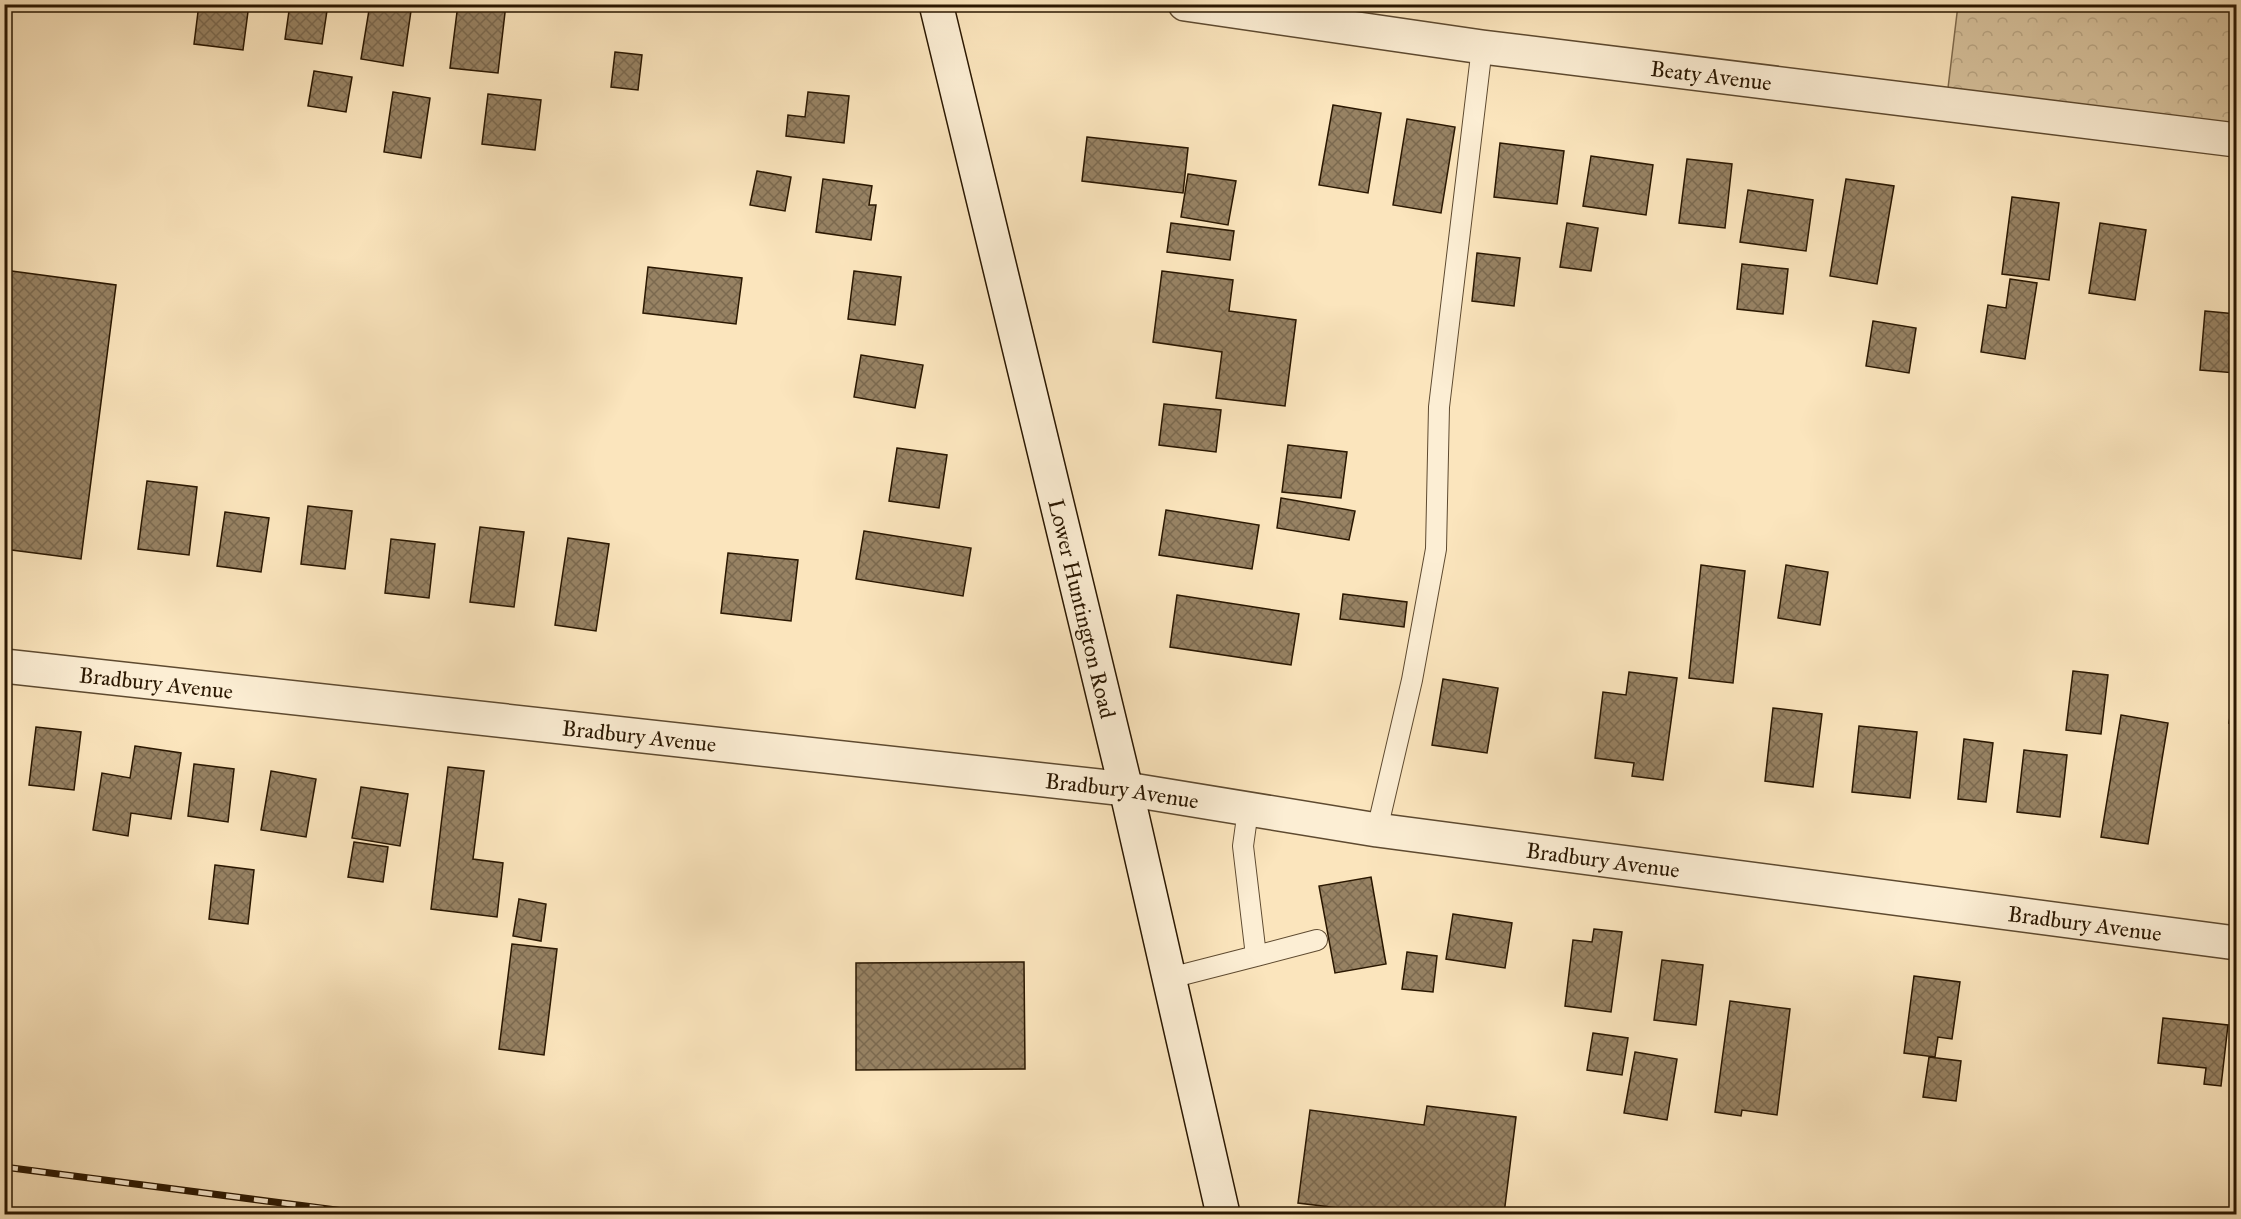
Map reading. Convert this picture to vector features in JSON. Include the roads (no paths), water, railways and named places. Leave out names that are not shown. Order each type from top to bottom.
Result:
[{"type":"street","name":"Lower Huntington Road","points":[[936,4],[1126,789],[1223,1215]]},
{"type":"street","name":"Beaty Avenue","points":[[1185,4],[1482,47],[2236,140]]},
{"type":"street","name":"Bradbury Avenue","points":[[4,666],[1126,789],[1377,830],[2236,943]]},
{"type":"lane","points":[[1377,830],[1412,680],[1436,549],[1439,408],[1482,47]]},
{"type":"lane","points":[[1248,810],[1243,846],[1256,956]]},
{"type":"lane","points":[[1170,978],[1317,940]]},
{"type":"railway","points":[[4,1167],[367,1214]]}]
